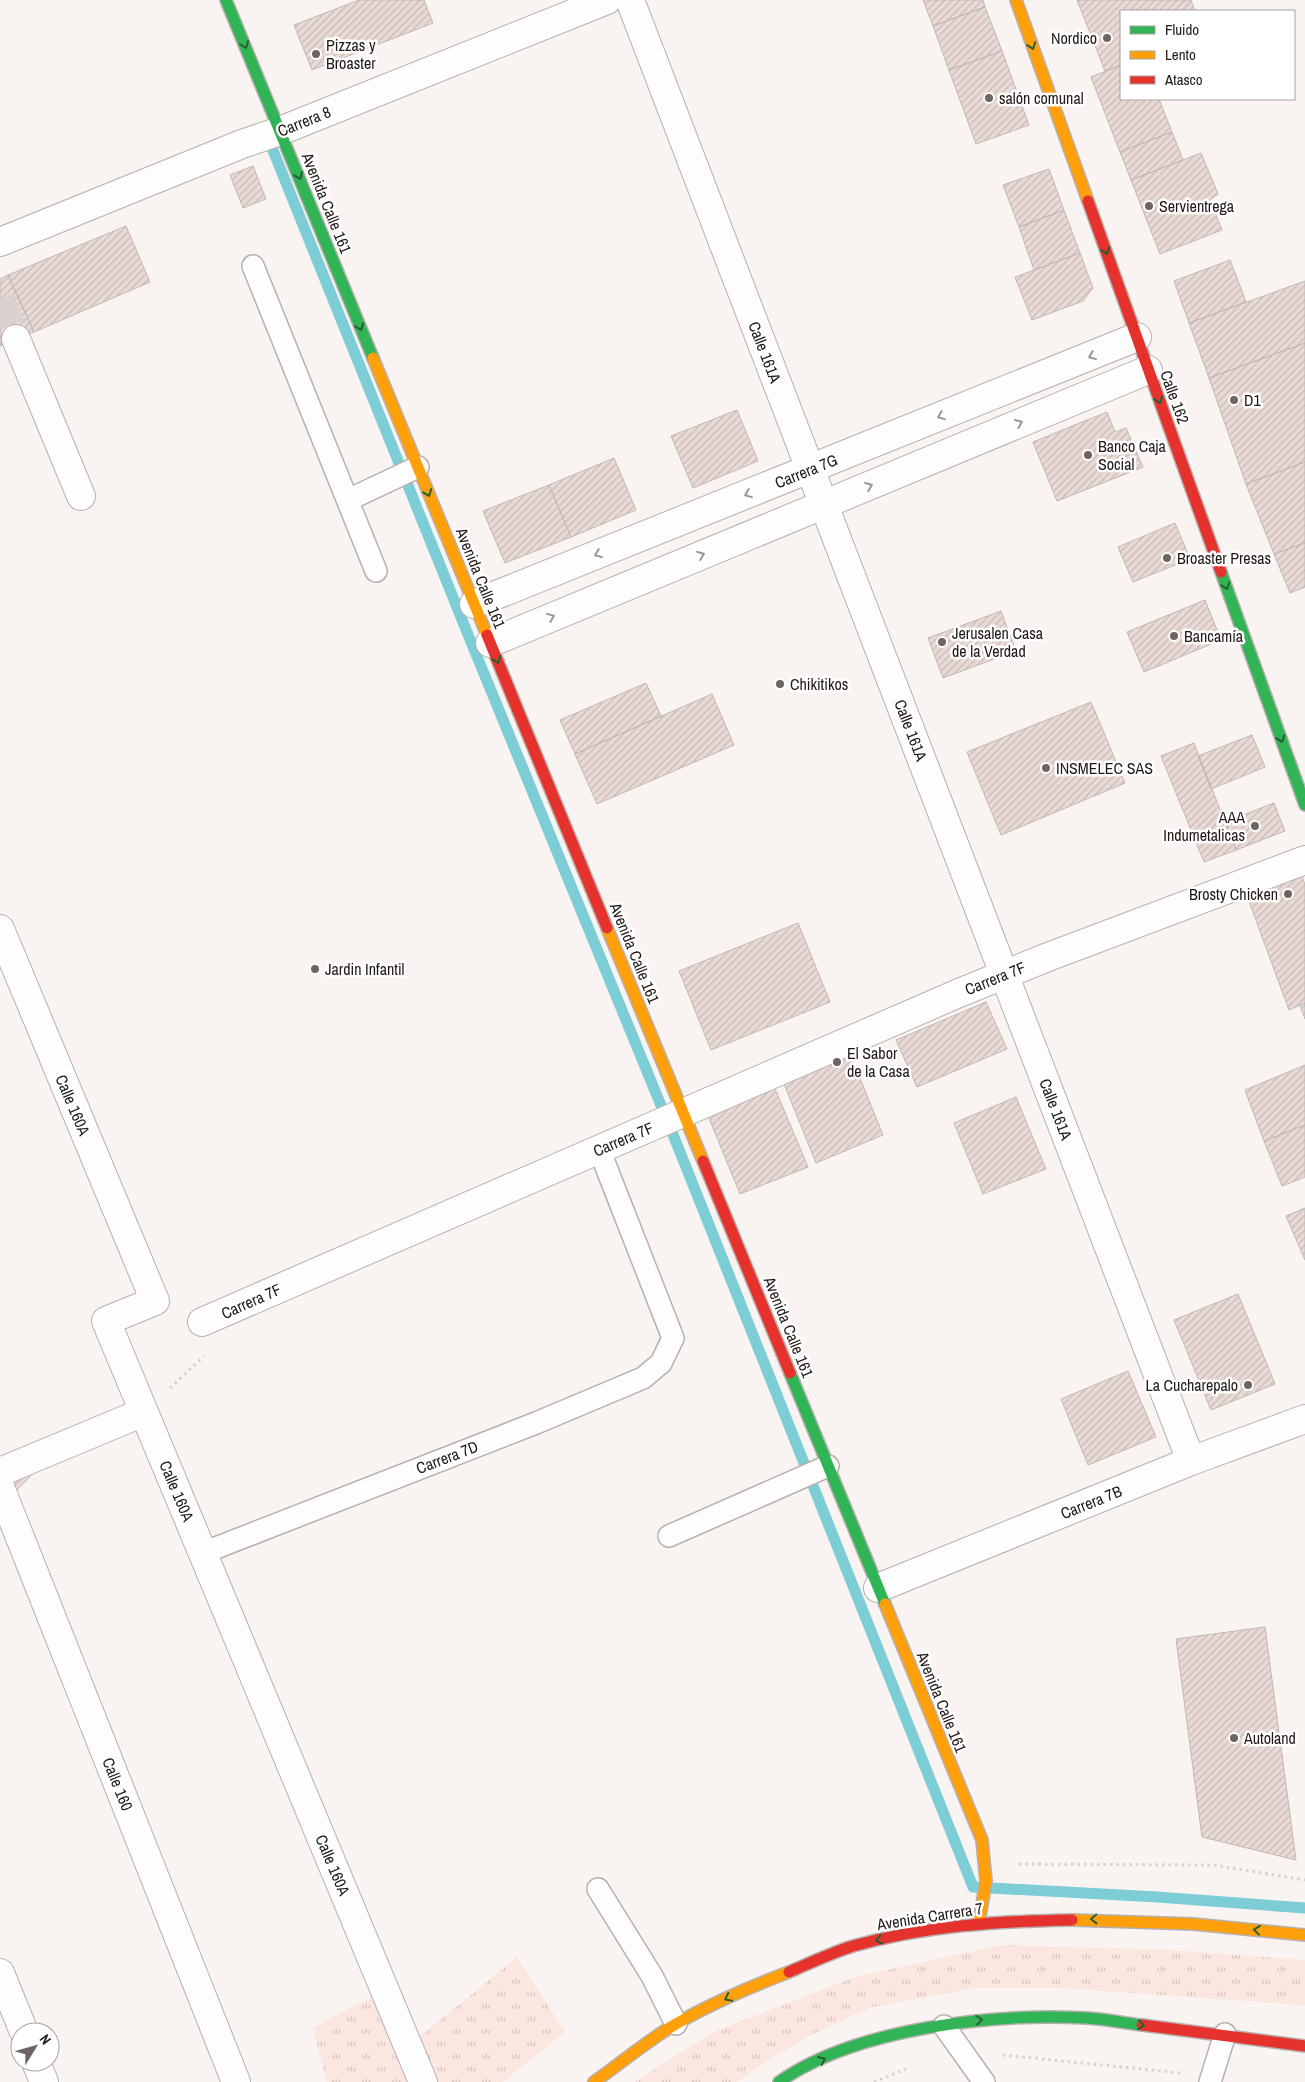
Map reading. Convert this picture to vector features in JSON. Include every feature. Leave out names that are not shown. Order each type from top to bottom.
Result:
[{"type":"main road","name":"Avenida Calle 161","points":[[226,0],[982,1840],[987,1869],[987,1886],[985,1904],[979,1922]]},
{"type":"main road","name":"Calle 162","points":[[1016,0],[1305,805]]},
{"type":"main road","name":"Avenida Carrera 7","points":[[594,2082],[676,2024],[751,1986],[856,1945],[919,1930],[979,1922],[1101,1919],[1202,1924],[1305,1935]]},
{"type":"main road","points":[[779,2082],[789,2075],[838,2052],[896,2034],[982,2019],[1086,2018],[1225,2034],[1305,2046]]},
{"type":"street","name":"Carrera 8","points":[[0,242],[607,0]]},
{"type":"street","name":"Calle 161A","points":[[630,0],[1191,1461]]},
{"type":"street","name":"Carrera 7G","points":[[474,604],[1137,338]]},
{"type":"street","points":[[16,339],[81,496]]},
{"type":"street","points":[[490,643],[1148,370]]},
{"type":"street","name":"Carrera 7F","points":[[202,1322],[1004,974],[1305,860]]},
{"type":"street","name":"Calle 160A","points":[[0,929],[155,1301],[106,1321],[423,2082]]},
{"type":"street","points":[[0,1472],[144,1412]]},
{"type":"street","name":"Carrera 7B","points":[[878,1588],[1191,1461],[1305,1419]]},
{"type":"street","name":"Calle 160","points":[[0,1487],[236,2082]]},
{"type":"street","points":[[0,1972],[20,2022]]},
{"type":"lane","points":[[253,266],[376,571]]},
{"type":"lane","points":[[348,500],[418,467]]},
{"type":"lane","name":"Carrera 7D","points":[[203,1553],[536,1423],[644,1378],[661,1363],[673,1338],[599,1149]]},
{"type":"lane","points":[[669,1536],[828,1466]]},
{"type":"lane","points":[[598,1889],[652,1976],[676,2024]]},
{"type":"lane","points":[[944,2026],[984,2082]]},
{"type":"lane","points":[[1211,2079],[1225,2034]]},
{"type":"path","name":"Carrera 7F","points":[[144,1412],[214,1348],[202,1322]]},
{"type":"path","points":[[1018,1864],[1213,1865],[1305,1880]]},
{"type":"path","points":[[966,2056],[987,2054],[1028,2056],[1211,2079]]},
{"type":"path","points":[[874,2082],[907,2068]]},
{"type":"green space","points":[[1001,1945],[1171,1950],[1305,1960],[1305,2005],[1061,1988],[974,1988],[873,2007],[815,2033],[770,2059],[737,2082],[635,2082],[713,2032],[855,1977]]},
{"type":"green space","points":[[517,1957],[565,2032],[503,2082],[438,2082],[417,2039]]},
{"type":"green space","points":[[385,1990],[423,2082],[327,2082],[313,2028]]},
{"type":"building","points":[[359,0],[424,0],[433,23],[312,70],[294,25]]},
{"type":"building","points":[[923,0],[983,0],[985,7],[933,26]]},
{"type":"building","name":"Nordico","points":[[1077,0],[1191,0],[1195,10],[1120,10],[1120,65],[1105,71]]},
{"type":"building","points":[[985,7],[1002,51],[949,70],[933,26]]},
{"type":"building","name":"salón comunal","points":[[1002,51],[1029,125],[976,144],[949,70]]},
{"type":"building","points":[[1120,65],[1120,100],[1159,100],[1172,132],[1120,152],[1091,77]]},
{"type":"building","points":[[1172,132],[1183,160],[1131,180],[1120,152]]},
{"type":"building","points":[[1201,153],[1218,194],[1210,200],[1222,230],[1160,254],[1131,180]]},
{"type":"building","points":[[253,166],[266,199],[243,208],[230,175]]},
{"type":"building","points":[[1049,169],[1064,210],[1019,227],[1003,185]]},
{"type":"building","points":[[1064,210],[1080,253],[1034,270],[1019,227]]},
{"type":"building","points":[[126,226],[150,282],[34,332],[8,275]]},
{"type":"building","points":[[1080,253],[1093,288],[1083,301],[1032,320],[1015,277]]},
{"type":"building","points":[[1230,260],[1246,302],[1189,323],[1174,281]]},
{"type":"building","points":[[8,275],[34,332],[0,346],[0,279]]},
{"type":"building","points":[[1305,281],[1305,343],[1209,378],[1189,323]]},
{"type":"building","points":[[1305,343],[1305,462],[1246,484],[1209,378]]},
{"type":"building","points":[[737,410],[758,461],[693,488],[671,436]]},
{"type":"building","name":"Banco Caja Social","points":[[1107,412],[1115,432],[1126,428],[1143,467],[1057,501],[1033,442]]},
{"type":"building","points":[[614,458],[636,510],[571,537],[549,485]]},
{"type":"building","points":[[1305,462],[1305,543],[1274,554],[1246,484]]},
{"type":"building","points":[[549,485],[571,537],[505,563],[483,511]]},
{"type":"building","points":[[1175,523],[1190,559],[1133,582],[1118,547]]},
{"type":"building","points":[[1305,543],[1305,587],[1290,593],[1274,554]]},
{"type":"building","name":"Bancamía","points":[[1205,600],[1221,640],[1144,672],[1127,632]]},
{"type":"building","points":[[1001,611],[1016,651],[943,678],[928,638]]},
{"type":"building","points":[[646,683],[661,716],[575,754],[560,720]]},
{"type":"building","points":[[712,694],[734,745],[597,804],[575,754]]},
{"type":"building","name":"INSMELEC SAS","points":[[1091,702],[1125,783],[1001,835],[967,752]]},
{"type":"building","points":[[1252,735],[1265,767],[1211,789],[1198,756]]},
{"type":"building","points":[[1194,743],[1236,850],[1204,862],[1161,756]]},
{"type":"building","name":"AAA Indumetalicas","points":[[1274,803],[1285,831],[1236,850],[1225,822]]},
{"type":"building","points":[[1302,876],[1305,885],[1305,1003],[1289,1010],[1247,896]]},
{"type":"building","points":[[798,923],[830,1002],[711,1050],[679,971]]},
{"type":"building","points":[[986,1002],[1007,1049],[917,1087],[896,1040]]},
{"type":"building","points":[[1305,1003],[1305,1019],[1300,1005]]},
{"type":"building","points":[[849,1051],[883,1135],[816,1163],[782,1079]]},
{"type":"building","points":[[1305,1065],[1305,1125],[1264,1141],[1245,1090]]},
{"type":"building","points":[[773,1084],[808,1167],[740,1194],[706,1111]]},
{"type":"building","points":[[1016,1097],[1046,1169],[983,1194],[954,1123]]},
{"type":"building","points":[[1305,1125],[1305,1177],[1282,1186],[1264,1141]]},
{"type":"building","points":[[1305,1208],[1305,1260],[1286,1216]]},
{"type":"building","points":[[1238,1294],[1275,1384],[1211,1410],[1174,1320]]},
{"type":"building","points":[[1128,1371],[1156,1437],[1088,1465],[1061,1399]]},
{"type":"building","points":[[46,1460],[12,1495],[3,1476]]},
{"type":"building","name":"Autoland","points":[[1265,1627],[1296,1860],[1202,1837],[1176,1639]]},
{"type":"waterway","points":[[268,138],[469,637],[678,1147],[973,1887],[1157,1897],[1305,1908]]},
{"type":"tunnel","points":[[0,299],[16,339]]},
{"type":"traffic: fast","points":[[226,0],[373,358]]},
{"type":"traffic: fast","points":[[1221,572],[1305,805]]},
{"type":"traffic: fast","points":[[790,1373],[885,1604]]},
{"type":"traffic: fast","points":[[779,2082],[811,2064],[847,2049],[886,2037],[927,2028],[1010,2018],[1050,2017],[1093,2019],[1142,2025]]},
{"type":"traffic: slow","points":[[1016,0],[1088,201]]},
{"type":"traffic: slow","points":[[373,358],[487,635]]},
{"type":"traffic: slow","points":[[607,928],[703,1161]]},
{"type":"traffic: slow","points":[[885,1604],[982,1840],[986,1881],[979,1922]]},
{"type":"traffic: slow","points":[[1072,1920],[1193,1924],[1305,1935]]},
{"type":"traffic: slow","points":[[594,2082],[680,2021],[757,1984],[789,1972]]},
{"type":"traffic: jam","points":[[1088,201],[1221,572]]},
{"type":"traffic: jam","points":[[487,635],[607,928]]},
{"type":"traffic: jam","points":[[703,1161],[790,1373]]},
{"type":"traffic: jam","points":[[789,1972],[853,1946],[934,1929],[989,1923],[1072,1920]]},
{"type":"traffic: jam","points":[[1142,2025],[1305,2046]]},
{"type":"place","name":"Nordico","points":[[1107,38]]},
{"type":"place","name":"Pizzas y Broaster","points":[[316,54]]},
{"type":"place","name":"salón comunal","points":[[989,98]]},
{"type":"place","name":"Servientrega","points":[[1149,206]]},
{"type":"place","name":"D1","points":[[1234,400]]},
{"type":"place","name":"Banco Caja Social","points":[[1088,455]]},
{"type":"place","name":"Broaster Presas","points":[[1167,558]]},
{"type":"place","name":"Bancamía","points":[[1174,636]]},
{"type":"place","name":"Jerusalen Casa de la Verdad","points":[[942,642]]},
{"type":"place","name":"Chikitikos","points":[[780,684]]},
{"type":"place","name":"INSMELEC SAS","points":[[1046,768]]},
{"type":"place","name":"AAA Indumetalicas","points":[[1255,826]]},
{"type":"place","name":"Brosty Chicken","points":[[1288,894]]},
{"type":"place","name":"Jardin Infantil","points":[[315,969]]},
{"type":"place","name":"El Sabor de la Casa","points":[[837,1062]]},
{"type":"place","name":"La Cucharepalo","points":[[1248,1385]]},
{"type":"place","name":"Autoland","points":[[1234,1738]]}]
